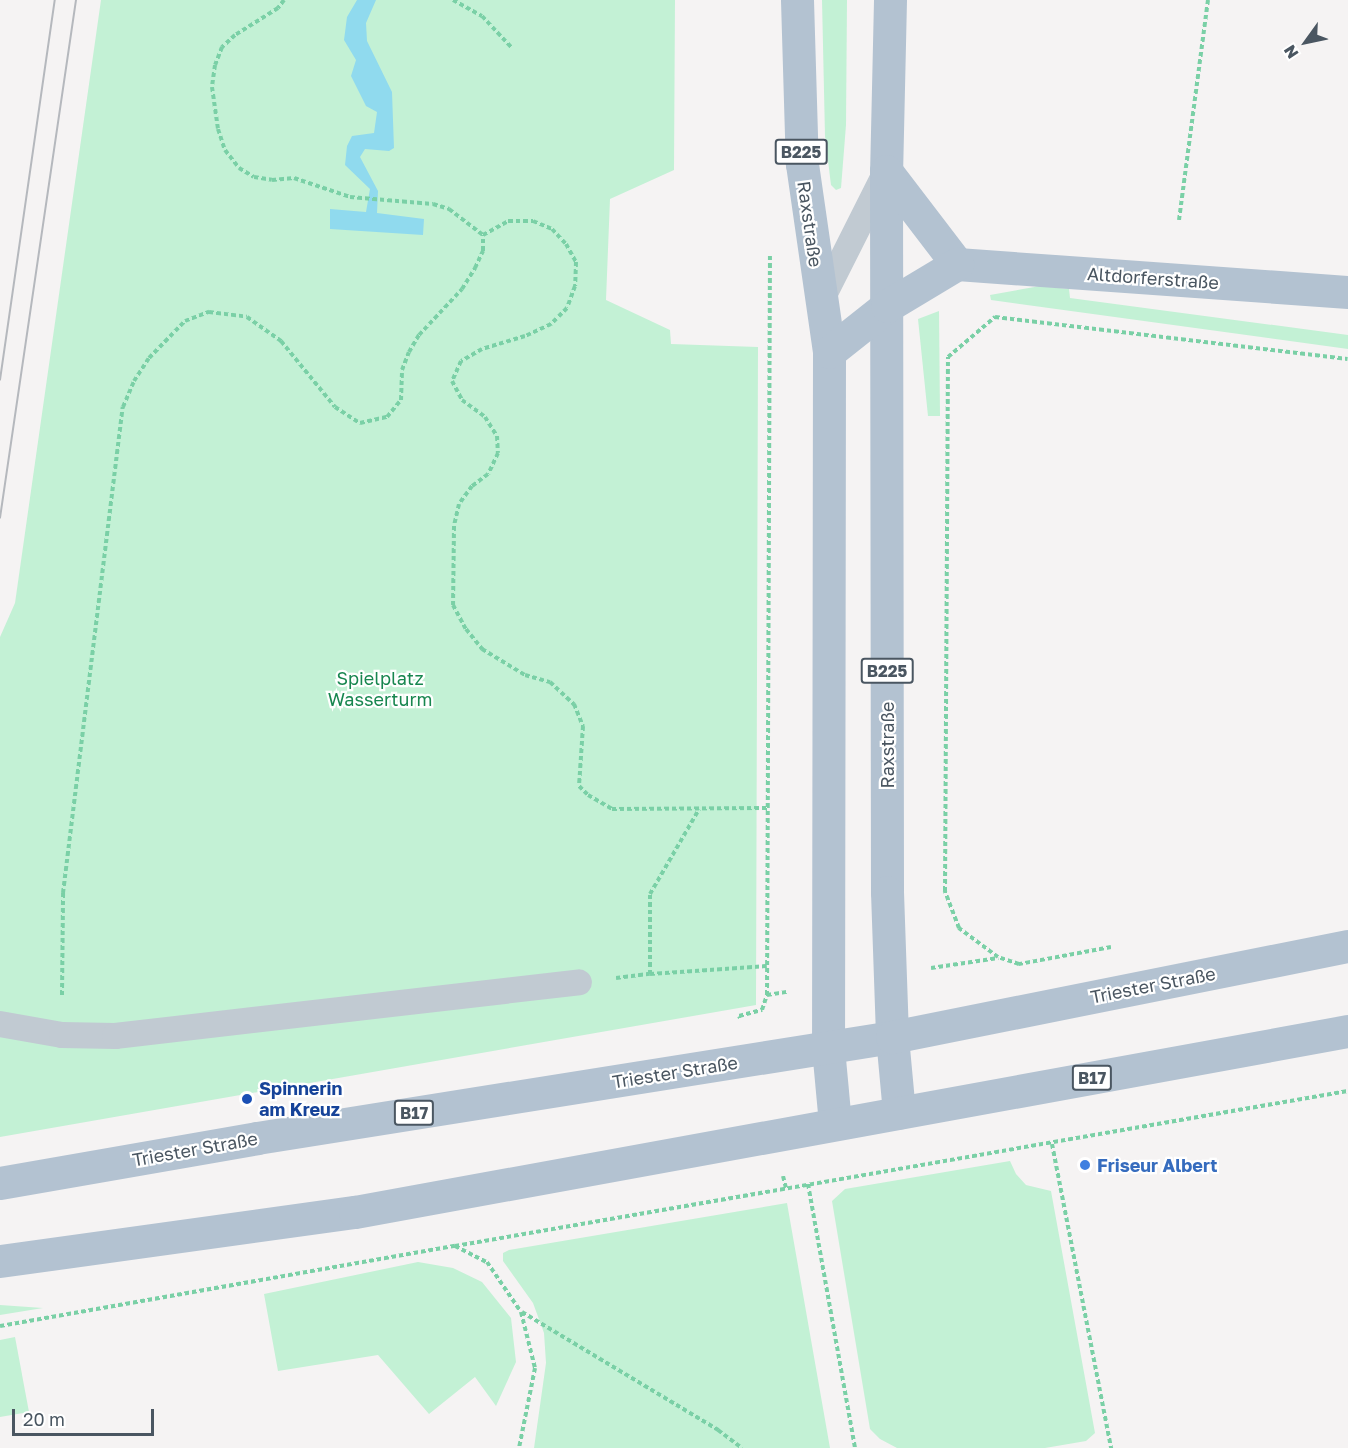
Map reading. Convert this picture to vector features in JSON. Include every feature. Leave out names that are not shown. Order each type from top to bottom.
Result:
[{"type":"main road","name":"Raxstraße","points":[[797,0],[802,164],[820,303],[829,352],[828,1048],[835,1124]]},
{"type":"main road","name":"Raxstraße","points":[[890,0],[886,171],[887,892],[892,1037],[899,1113]]},
{"type":"main road","points":[[829,352],[887,306],[957,264],[886,171]]},
{"type":"main road","name":"Altdorferstraße","points":[[957,264],[1348,292]]},
{"type":"main road","name":"Triester Straße","points":[[0,1183],[257,1138],[892,1037],[1348,946]]},
{"type":"main road","name":"B17","points":[[0,1261],[355,1212],[1348,1031]]},
{"type":"lane","name":"Raxstraße","points":[[820,303],[886,171]]},
{"type":"lane","points":[[0,1024],[62,1035],[115,1036],[579,982]]},
{"type":"path","points":[[284,0],[278,8],[235,35],[222,48],[215,65],[212,87],[218,129],[225,150],[239,168],[254,177],[272,180],[294,178],[350,197],[432,204],[449,209],[483,235]]},
{"type":"path","points":[[453,0],[482,16],[512,48]]},
{"type":"path","points":[[1179,220],[1208,0]]},
{"type":"path","points":[[483,235],[508,221],[533,221],[552,229],[566,244],[576,262],[575,286],[567,308],[551,324],[525,336],[482,349],[461,361],[452,381],[462,400],[485,417],[497,436],[498,453],[488,474],[472,486],[459,504],[454,526],[453,605],[466,629],[482,649],[525,675],[550,682],[574,704],[583,726],[579,786],[588,795],[612,809],[768,808]]},
{"type":"path","points":[[62,1035],[63,893],[123,407],[134,381],[149,358],[185,321],[209,312],[248,317],[281,341],[335,407],[360,423],[387,417],[401,400],[402,370],[409,352],[419,335],[462,289],[483,251],[483,235]]},
{"type":"path","points":[[767,995],[770,246]]},
{"type":"path","points":[[998,957],[959,928],[945,891],[948,357],[995,317],[1348,359]]},
{"type":"path","points":[[650,974],[650,894],[699,809]]},
{"type":"path","points":[[579,982],[650,974],[767,966]]},
{"type":"path","points":[[0,1326],[1348,1091]]},
{"type":"path","points":[[1052,1144],[1111,1448]]},
{"type":"path","points":[[808,1184],[855,1448]]},
{"type":"path","points":[[455,1246],[487,1262],[521,1312],[535,1368],[519,1448]]},
{"type":"path","points":[[521,1312],[718,1430],[742,1448]]},
{"type":"green space","name":"Spielplatz Wasserturm","points":[[101,0],[675,0],[674,170],[610,199],[606,300],[670,330],[671,344],[758,347],[756,1005],[0,1137],[0,637],[15,603]]},
{"type":"green space","points":[[822,0],[847,0],[846,125],[841,188],[836,190],[831,185],[825,136]]},
{"type":"green space","points":[[1040,286],[1069,289],[1070,298],[1348,335],[1348,349],[991,300],[990,295]]},
{"type":"green space","points":[[939,311],[940,416],[928,416],[918,319]]},
{"type":"green space","points":[[1010,1161],[1016,1174],[1026,1185],[1051,1191],[1095,1433],[1086,1441],[1045,1448],[897,1448],[880,1439],[870,1429],[832,1201],[845,1189]]},
{"type":"green space","points":[[787,1203],[830,1448],[534,1448],[546,1363],[544,1333],[533,1303],[503,1261],[503,1253],[509,1250]]},
{"type":"green space","points":[[418,1262],[453,1268],[482,1282],[511,1318],[516,1362],[496,1406],[475,1377],[429,1414],[378,1355],[278,1371],[264,1294]]},
{"type":"green space","points":[[0,1305],[43,1308],[0,1315]]},
{"type":"green space","points":[[15,1337],[29,1412],[0,1417],[0,1340]]},
{"type":"water","points":[[357,0],[376,0],[366,23],[367,41],[392,92],[394,148],[389,151],[365,149],[360,157],[378,191],[377,213],[424,219],[423,235],[330,229],[330,209],[366,212],[370,189],[345,165],[347,146],[352,136],[374,133],[377,112],[366,106],[351,76],[356,60],[344,40],[347,17]]},
{"type":"tram line","points":[[0,380],[55,0]]},
{"type":"tram line","points":[[0,518],[76,0]]},
{"type":"place","name":"Spinnerin am Kreuz","points":[[247,1099]]},
{"type":"place","name":"Friseur Albert","points":[[1085,1165]]}]
